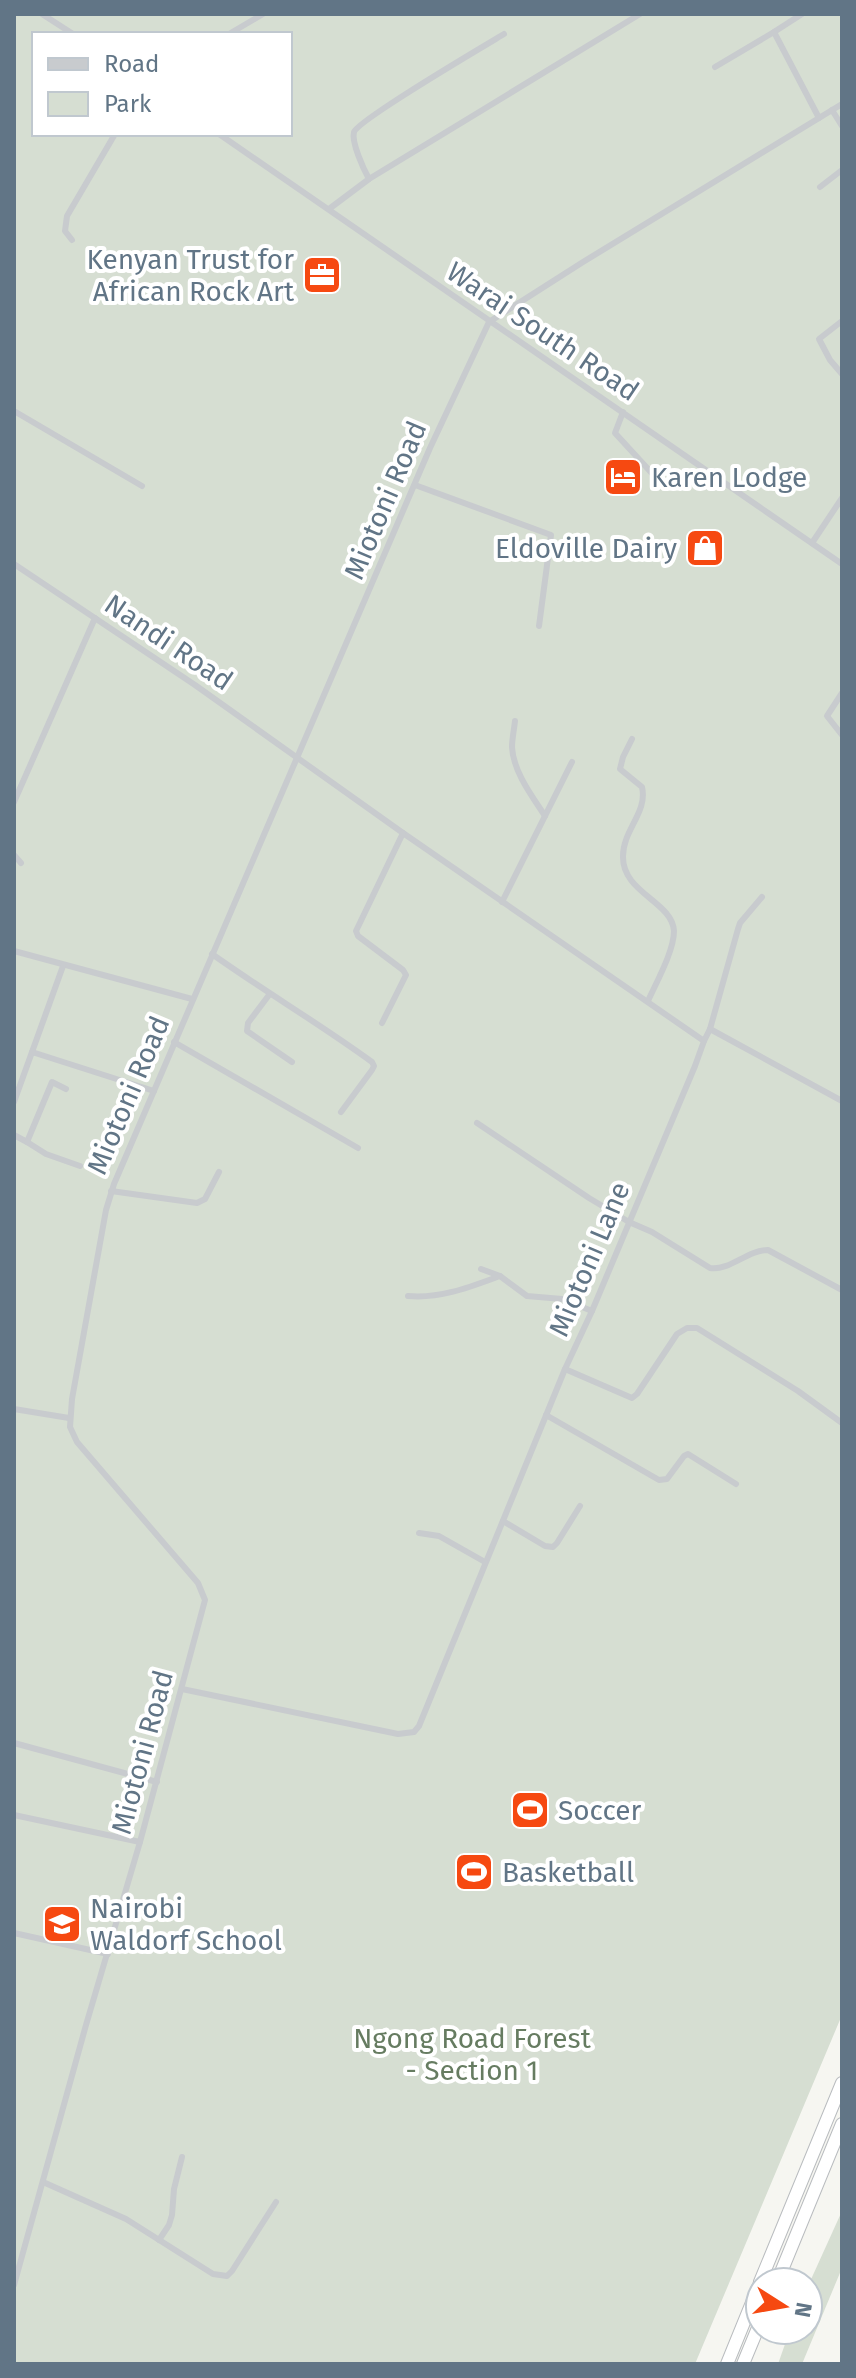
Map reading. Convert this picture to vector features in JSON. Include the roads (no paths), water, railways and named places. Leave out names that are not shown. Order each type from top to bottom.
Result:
[{"type":"highway","points":[[767,2266],[842,2083]]},
{"type":"highway","points":[[784,2266],[842,2124]]},
{"type":"highway","points":[[727,2364],[744,2322]]},
{"type":"street","points":[[42,14],[70,32]]},
{"type":"street","points":[[232,32],[263,14]]},
{"type":"street","points":[[329,209],[369,179],[640,14]]},
{"type":"street","points":[[715,67],[802,14]]},
{"type":"street","points":[[774,32],[819,118]]},
{"type":"street","points":[[369,179],[354,137],[357,127],[504,34]]},
{"type":"street","points":[[489,322],[842,104]]},
{"type":"street","points":[[832,110],[842,126]]},
{"type":"street","points":[[72,240],[65,231],[67,216],[114,136]]},
{"type":"street","name":"Warai South Road","points":[[222,136],[842,564]]},
{"type":"street","points":[[820,187],[842,170]]},
{"type":"street","points":[[842,321],[819,339],[842,374]]},
{"type":"street","name":"Miotoni Road","points":[[15,2281],[157,1782],[204,1604],[202,1590],[87,1457],[73,1436],[69,1418],[111,1191],[430,448],[489,322]]},
{"type":"street","points":[[14,411],[142,486]]},
{"type":"street","points":[[623,412],[615,433],[659,481]]},
{"type":"street","points":[[415,485],[551,535],[539,626]]},
{"type":"street","points":[[812,543],[842,498]]},
{"type":"street","name":"Nandi Road","points":[[14,564],[298,757]]},
{"type":"street","points":[[14,802],[95,618]]},
{"type":"street","points":[[842,693],[827,716],[842,735]]},
{"type":"street","points":[[515,721],[512,748],[517,765],[530,794],[545,816]]},
{"type":"street","points":[[632,739],[620,769],[642,787],[644,801],[625,839],[624,864],[634,886],[663,911],[674,932],[648,1001]]},
{"type":"street","points":[[298,757],[704,1041]]},
{"type":"street","points":[[502,902],[572,762]]},
{"type":"street","points":[[382,1023],[406,975],[358,936],[356,931],[403,833]]},
{"type":"street","points":[[14,855],[21,863]]},
{"type":"street","name":"Miotoni Lane","points":[[182,1689],[398,1734],[414,1732],[419,1726],[565,1369],[710,1029],[740,923],[762,897]]},
{"type":"street","points":[[14,951],[192,999]]},
{"type":"street","points":[[212,954],[372,1062],[372,1070],[341,1112]]},
{"type":"street","points":[[14,1102],[63,966]]},
{"type":"street","points":[[269,995],[248,1023],[247,1031],[292,1062]]},
{"type":"street","points":[[710,1029],[842,1101]]},
{"type":"street","points":[[174,1042],[358,1148]]},
{"type":"street","points":[[32,1052],[154,1091]]},
{"type":"street","points":[[27,1142],[52,1082],[66,1089]]},
{"type":"street","points":[[477,1123],[629,1222],[652,1232],[713,1269],[757,1251],[768,1250],[842,1290]]},
{"type":"street","points":[[14,1135],[46,1154],[80,1166]]},
{"type":"street","points":[[111,1191],[197,1203],[205,1199],[219,1172]]},
{"type":"street","points":[[481,1269],[500,1276],[527,1296],[562,1299],[592,1311]]},
{"type":"street","points":[[408,1296],[442,1295],[500,1276]]},
{"type":"street","points":[[565,1369],[632,1398],[677,1334],[687,1328],[697,1328],[798,1391],[842,1423]]},
{"type":"street","points":[[14,1409],[69,1418]]},
{"type":"street","points":[[546,1415],[659,1480],[667,1479],[688,1454],[736,1484]]},
{"type":"street","points":[[503,1521],[545,1546],[553,1547],[580,1506]]},
{"type":"street","points":[[419,1533],[439,1536],[485,1562]]},
{"type":"street","points":[[14,1743],[157,1782]]},
{"type":"street","points":[[14,1815],[140,1842]]},
{"type":"street","points":[[14,1933],[108,1954]]},
{"type":"street","points":[[159,2240],[172,2215],[174,2189],[182,2157]]},
{"type":"street","points":[[43,2182],[117,2214],[196,2266],[227,2276],[276,2202]]},
{"type":"place","name":"Kenyan Trust for African Rock Art","points":[[322,275]]},
{"type":"place","name":"Karen Lodge","points":[[623,477]]},
{"type":"place","name":"Eldoville Dairy","points":[[705,548]]},
{"type":"place","name":"Soccer","points":[[530,1810]]},
{"type":"place","name":"Basketball","points":[[474,1872]]},
{"type":"place","name":"Nairobi Waldorf School","points":[[62,1924]]},
{"type":"park label","name":"Ngong Road Forest - Section 1","points":[[472,2054]]}]
